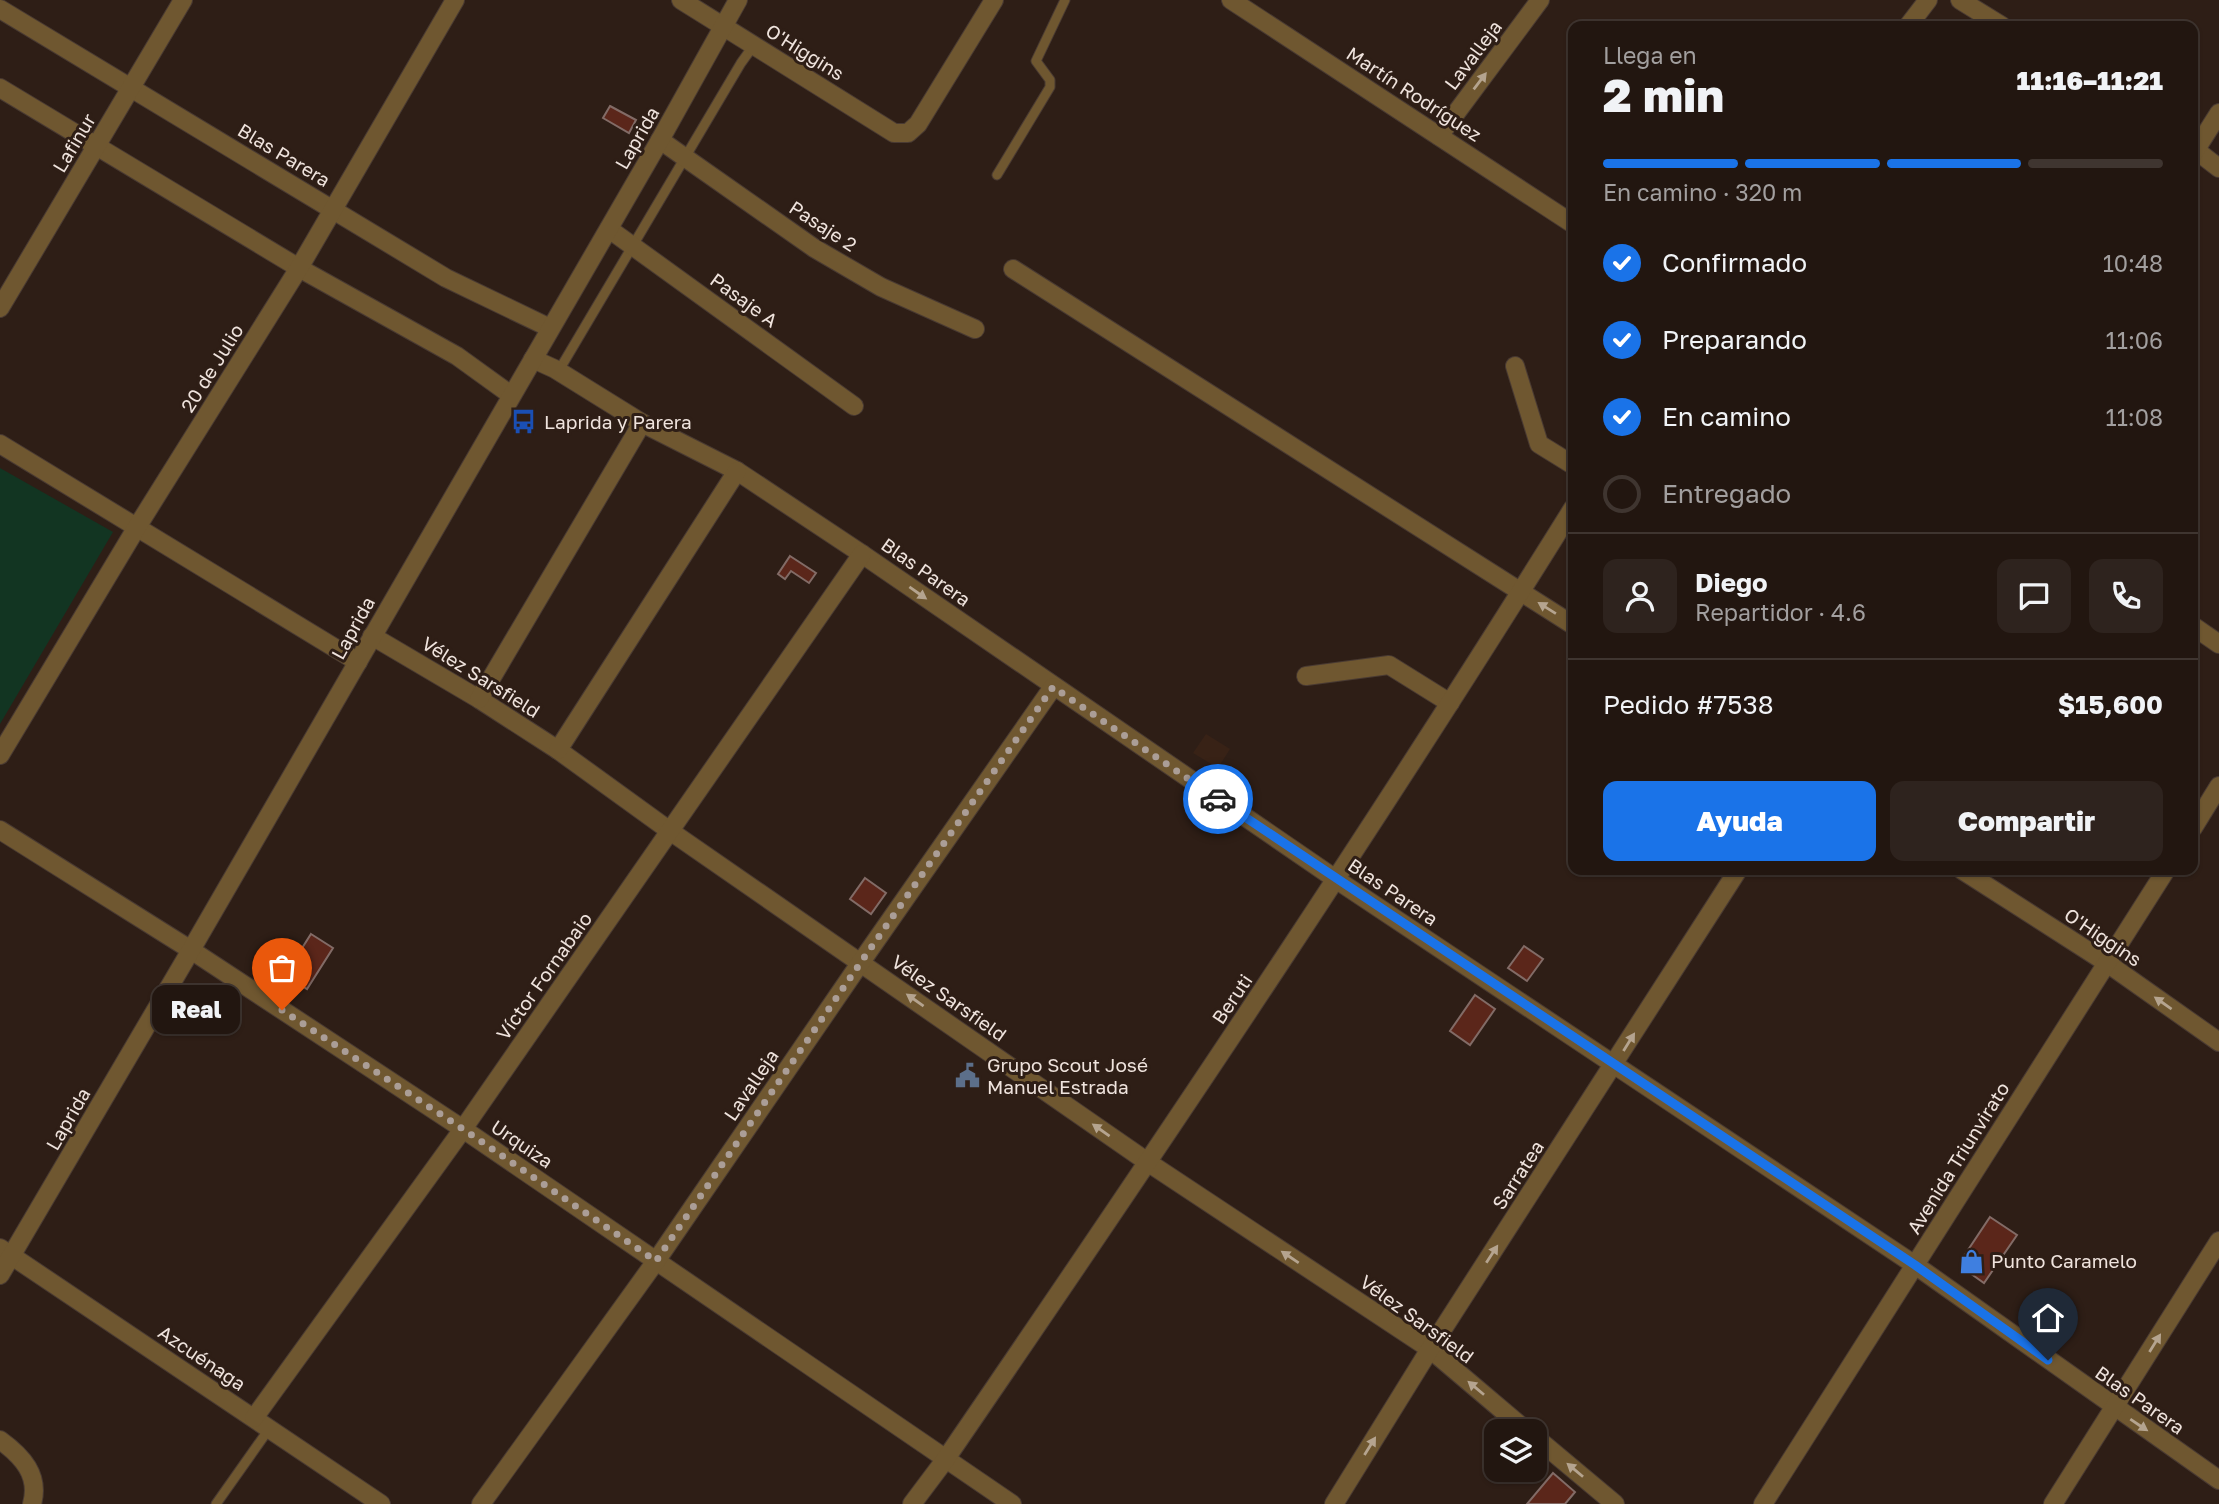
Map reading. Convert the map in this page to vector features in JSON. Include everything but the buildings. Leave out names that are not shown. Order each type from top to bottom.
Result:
[{"type":"street","name":"Lafinur","points":[[0,308],[183,0]]},
{"type":"street","name":"20 de Julio","points":[[0,755],[137,527],[299,268],[455,0]]},
{"type":"street","name":"O'Higgins","points":[[681,0],[894,133],[908,133],[918,124],[994,0]]},
{"type":"street","name":"Laprida","points":[[0,1275],[6,1252],[191,950],[609,229],[738,0]]},
{"type":"street","name":"Lavalleja","points":[[1439,136],[1540,0]]},
{"type":"street","points":[[1912,21],[1928,0]]},
{"type":"street","points":[[1961,0],[1994,21]]},
{"type":"street","name":"Martín Rodríguez","points":[[1243,3],[1568,221]]},
{"type":"street","name":"Blas Parera","points":[[0,9],[446,278],[550,328]]},
{"type":"street","points":[[0,88],[299,268],[457,356],[511,395]]},
{"type":"street","points":[[2198,144],[2219,113]]},
{"type":"street","name":"Pasaje 2","points":[[660,140],[814,248],[881,287],[975,329]]},
{"type":"street","points":[[2198,153],[2219,167]]},
{"type":"street","name":"Pasaje A","points":[[609,229],[854,406]]},
{"type":"street","points":[[1013,269],[1568,622]]},
{"type":"street","name":"Blas Parera","points":[[533,359],[642,423],[737,471],[862,554],[1336,880],[1915,1265],[2219,1480]]},
{"type":"street","points":[[1515,366],[1539,444],[1568,462]]},
{"type":"street","points":[[480,699],[642,423]]},
{"type":"street","points":[[0,444],[358,662]]},
{"type":"street","points":[[558,750],[737,471]]},
{"type":"street","name":"Beruti","points":[[912,1504],[1149,1163],[1336,880],[1568,516]]},
{"type":"street","name":"Víctor Fornabaio","points":[[254,1418],[463,1129],[862,554]]},
{"type":"street","points":[[2198,629],[2219,644]]},
{"type":"street","name":"Vélez Sarsfield","points":[[372,636],[480,699],[558,750],[670,831],[1149,1163],[1430,1349],[1513,1419]]},
{"type":"street","points":[[1306,676],[1388,665],[1450,703]]},
{"type":"street","name":"Lavalleja","points":[[481,1504],[656,1261],[1053,687]]},
{"type":"street","points":[[2198,820],[2219,786]]},
{"type":"street","name":"Urquiza","points":[[0,830],[191,950],[463,1129],[1012,1504]]},
{"type":"street","name":"Sarratea","points":[[1334,1504],[1430,1349],[1735,875]]},
{"type":"street","name":"O'Higgins","points":[[1970,875],[2107,963],[2219,1042]]},
{"type":"street","name":"Avenida Triunvirato","points":[[1763,1504],[2163,875]]},
{"type":"street","points":[[2053,1504],[2219,1241]]},
{"type":"street","name":"Azcuénaga","points":[[6,1252],[381,1504]]},
{"type":"street","points":[[0,1440],[20,1455],[30,1470],[34,1482],[32,1504]]},
{"type":"street","points":[[1547,1447],[1615,1504]]},
{"type":"lane","points":[[997,175],[1050,87],[1050,80],[1036,61],[1065,0]]},
{"type":"lane","points":[[558,372],[754,45]]},
{"type":"lane","points":[[216,1504],[270,1429]]},
{"type":"shaded area","points":[[1206,734],[1230,749],[1218,768],[1193,753]]},
{"type":"green space","points":[[0,468],[113,532],[0,724]]},
{"type":"way so far","points":[[282,1010],[656,1261],[1053,687],[1218,799]]},
{"type":"place","name":"Laprida y Parera","points":[[524,422]]},
{"type":"place","name":"Real","points":[[282,1010]]},
{"type":"place","name":"Grupo Scout José Manuel Estrada","points":[[967,1076]]},
{"type":"place","name":"Punto Caramelo","points":[[1971,1261]]},
{"type":"route","points":[[1218,799],[1915,1265],[2048,1360]]}]
